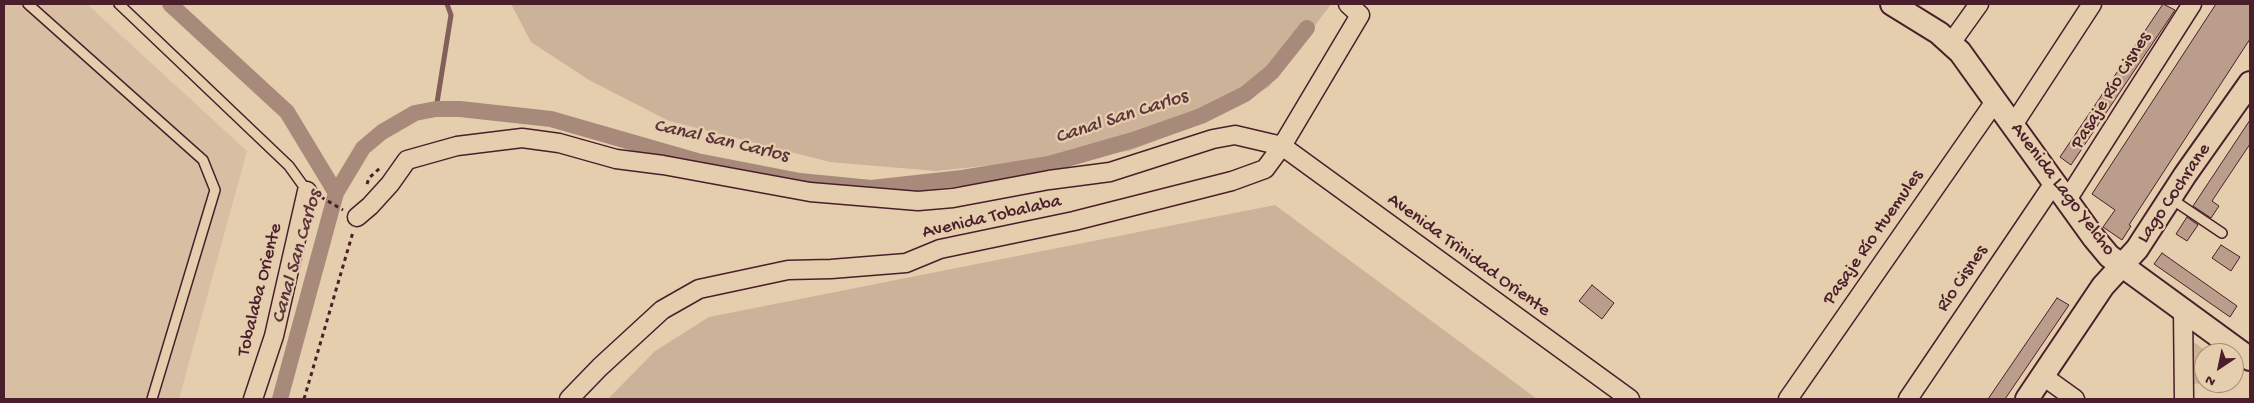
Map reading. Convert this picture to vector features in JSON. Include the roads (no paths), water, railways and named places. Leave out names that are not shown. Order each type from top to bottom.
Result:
[{"type":"street","name":"Avenida Tobalaba","points":[[569,399],[600,367],[662,310],[700,289],[788,270],[831,269],[906,262],[940,249],[1074,221],[1232,181],[1265,169],[1282,146],[1360,14],[1348,4]]},
{"type":"street","name":"Avenida Lago Yelcho","points":[[1892,4],[1952,43],[1996,100],[2101,247],[2121,266],[2250,359]]},
{"type":"street","points":[[1952,43],[1979,4]]},
{"type":"street","points":[[2013,125],[2092,4]]},
{"type":"street","name":"Pasaje Río Cisnes","points":[[2061,192],[2192,4]]},
{"type":"street","name":"Lago Cochrane","points":[[2027,399],[2103,286],[2137,250],[2170,198],[2250,83]]},
{"type":"street","name":"Pasaje Río Huemules","points":[[1788,399],[1996,100]]},
{"type":"street","points":[[354,216],[370,206],[406,160],[457,146],[522,138],[560,143],[616,159],[663,165],[810,192],[918,201],[954,198],[1049,180],[1110,172],[1235,134],[1282,146]]},
{"type":"street","name":"Avenida Trinidad Oriente","points":[[1282,146],[1630,399]]},
{"type":"street","name":"Río Cisnes","points":[[1908,399],[2061,192]]},
{"type":"street","name":"Tobalaba Oriente","points":[[253,399],[274,336],[313,193]]},
{"type":"street","points":[[2183,311],[2184,399]]},
{"type":"street","points":[[2042,376],[2074,399]]},
{"type":"lane","points":[[28,4],[203,160],[215,190],[152,399]]},
{"type":"lane","points":[[119,4],[289,166],[313,193]]},
{"type":"lane","points":[[2170,198],[2222,233]]},
{"type":"waterway","points":[[170,4],[287,112],[336,193]]},
{"type":"waterway","points":[[436,109],[451,15],[447,4]]},
{"type":"waterway","name":"Canal San Carlos","points":[[280,399],[336,193],[363,148],[382,132],[415,113],[436,109],[460,109],[551,119],[697,161],[800,181],[871,188],[962,178],[1049,164],[1133,140],[1201,116],[1245,94],[1272,72],[1307,28]]}]
